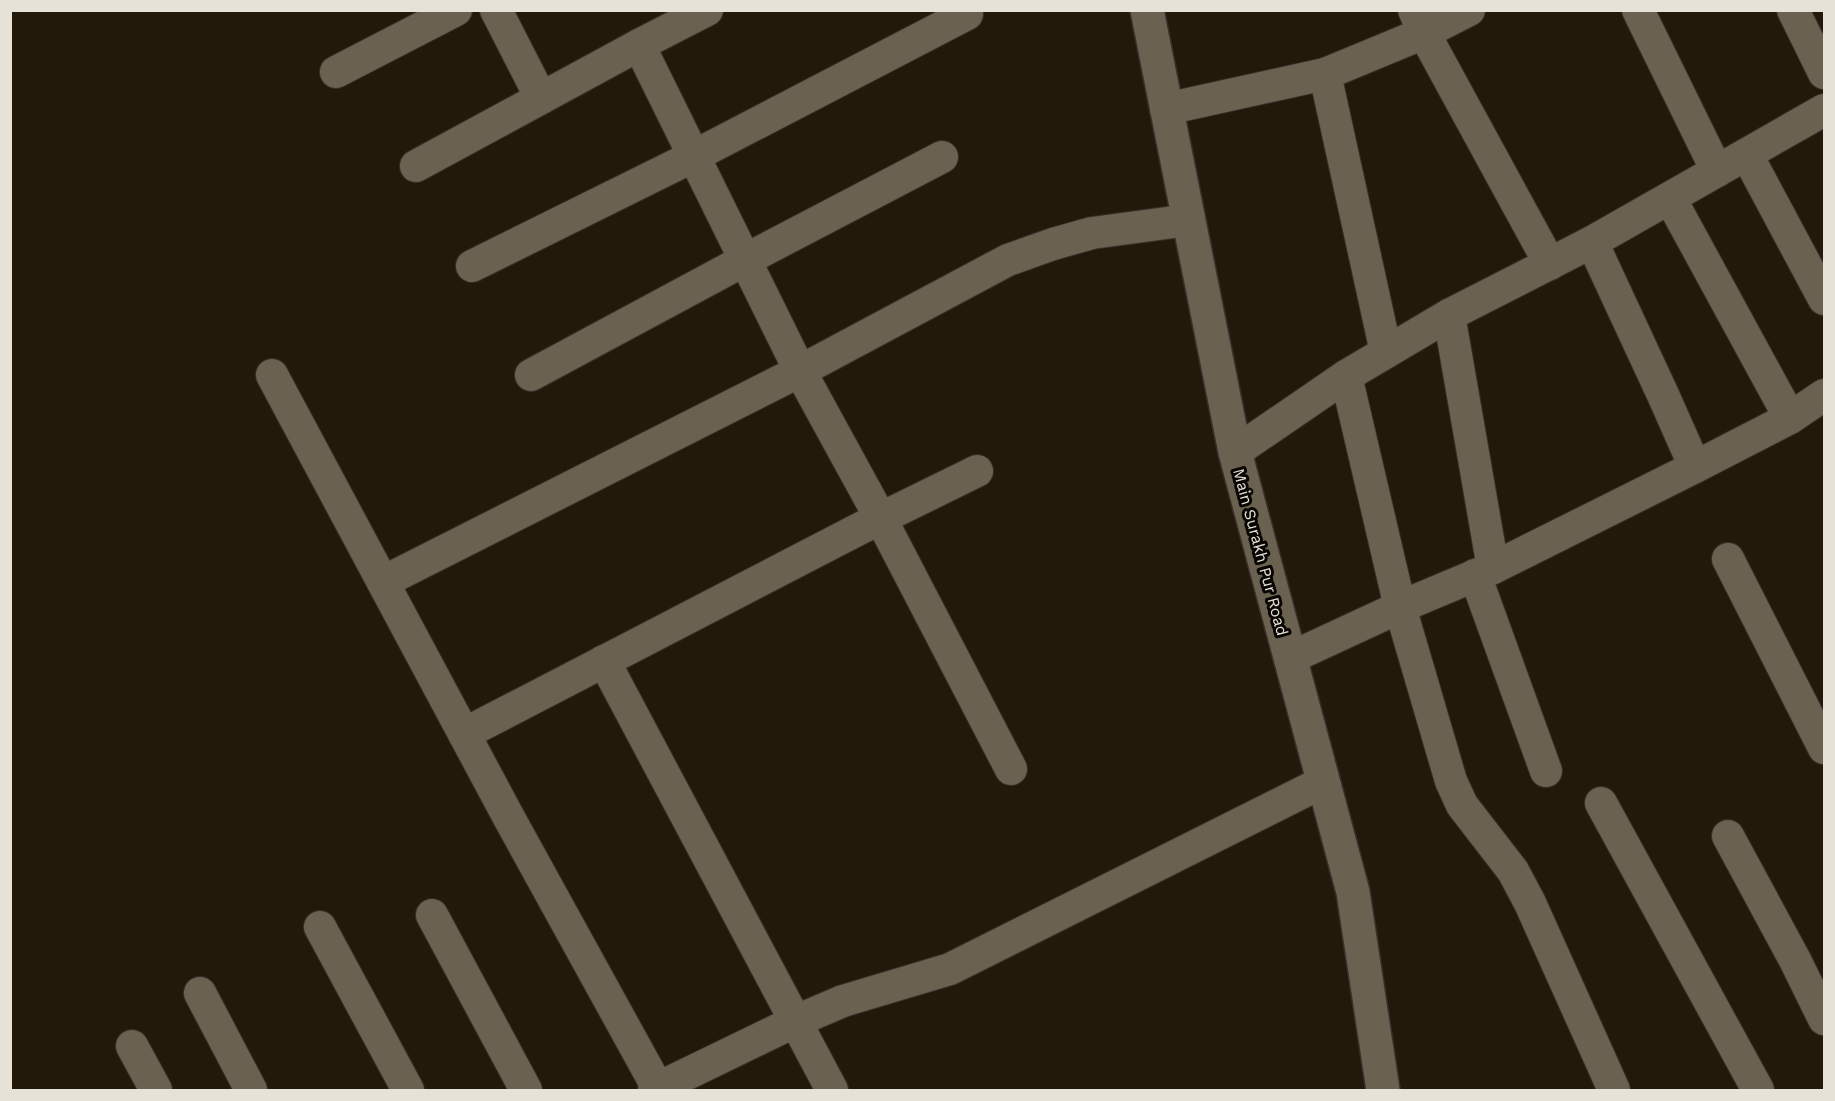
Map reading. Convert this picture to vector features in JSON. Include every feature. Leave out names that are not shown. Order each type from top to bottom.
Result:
[{"type":"street","points":[[336,72],[456,10]]},
{"type":"street","points":[[496,10],[541,98]]},
{"type":"street","points":[[416,166],[706,10]]},
{"type":"street","name":"Main Surakh Pur Road","points":[[1147,10],[1234,452],[1353,892],[1383,1090]]},
{"type":"street","points":[[1166,109],[1325,74],[1419,22],[1469,10]]},
{"type":"street","points":[[1638,10],[1717,171]]},
{"type":"street","points":[[1793,10],[1824,73]]},
{"type":"street","points":[[472,266],[694,156],[967,14]]},
{"type":"street","points":[[1419,22],[1550,264]]},
{"type":"street","points":[[639,45],[800,371],[881,519],[1011,769]]},
{"type":"street","points":[[1325,74],[1386,352]]},
{"type":"street","points":[[1234,452],[1346,376],[1449,315],[1592,242],[1824,110]]},
{"type":"street","points":[[1747,154],[1824,299]]},
{"type":"street","points":[[531,375],[942,157]]},
{"type":"street","points":[[1670,198],[1790,418]]},
{"type":"street","points":[[383,582],[800,371],[1008,260],[1092,233],[1189,220]]},
{"type":"street","points":[[1592,242],[1695,467]]},
{"type":"street","points":[[1449,315],[1484,572],[1546,771]]},
{"type":"street","points":[[272,375],[657,1090],[794,1022],[843,1001],[950,969],[1323,782]]},
{"type":"street","points":[[1346,376],[1400,607],[1451,781],[1462,805],[1513,871],[1530,903],[1614,1090]]},
{"type":"street","points":[[1290,658],[1400,607],[1484,572],[1790,418],[1824,395]]},
{"type":"street","points":[[464,734],[978,471]]},
{"type":"street","points":[[1728,559],[1824,748]]},
{"type":"street","points":[[604,661],[832,1090]]},
{"type":"street","points":[[1601,803],[1758,1090]]},
{"type":"street","points":[[1728,836],[1824,1019]]},
{"type":"street","points":[[432,915],[526,1090]]},
{"type":"street","points":[[320,927],[408,1090]]},
{"type":"street","points":[[200,993],[251,1090]]},
{"type":"street","points":[[132,1046],[156,1090]]}]
